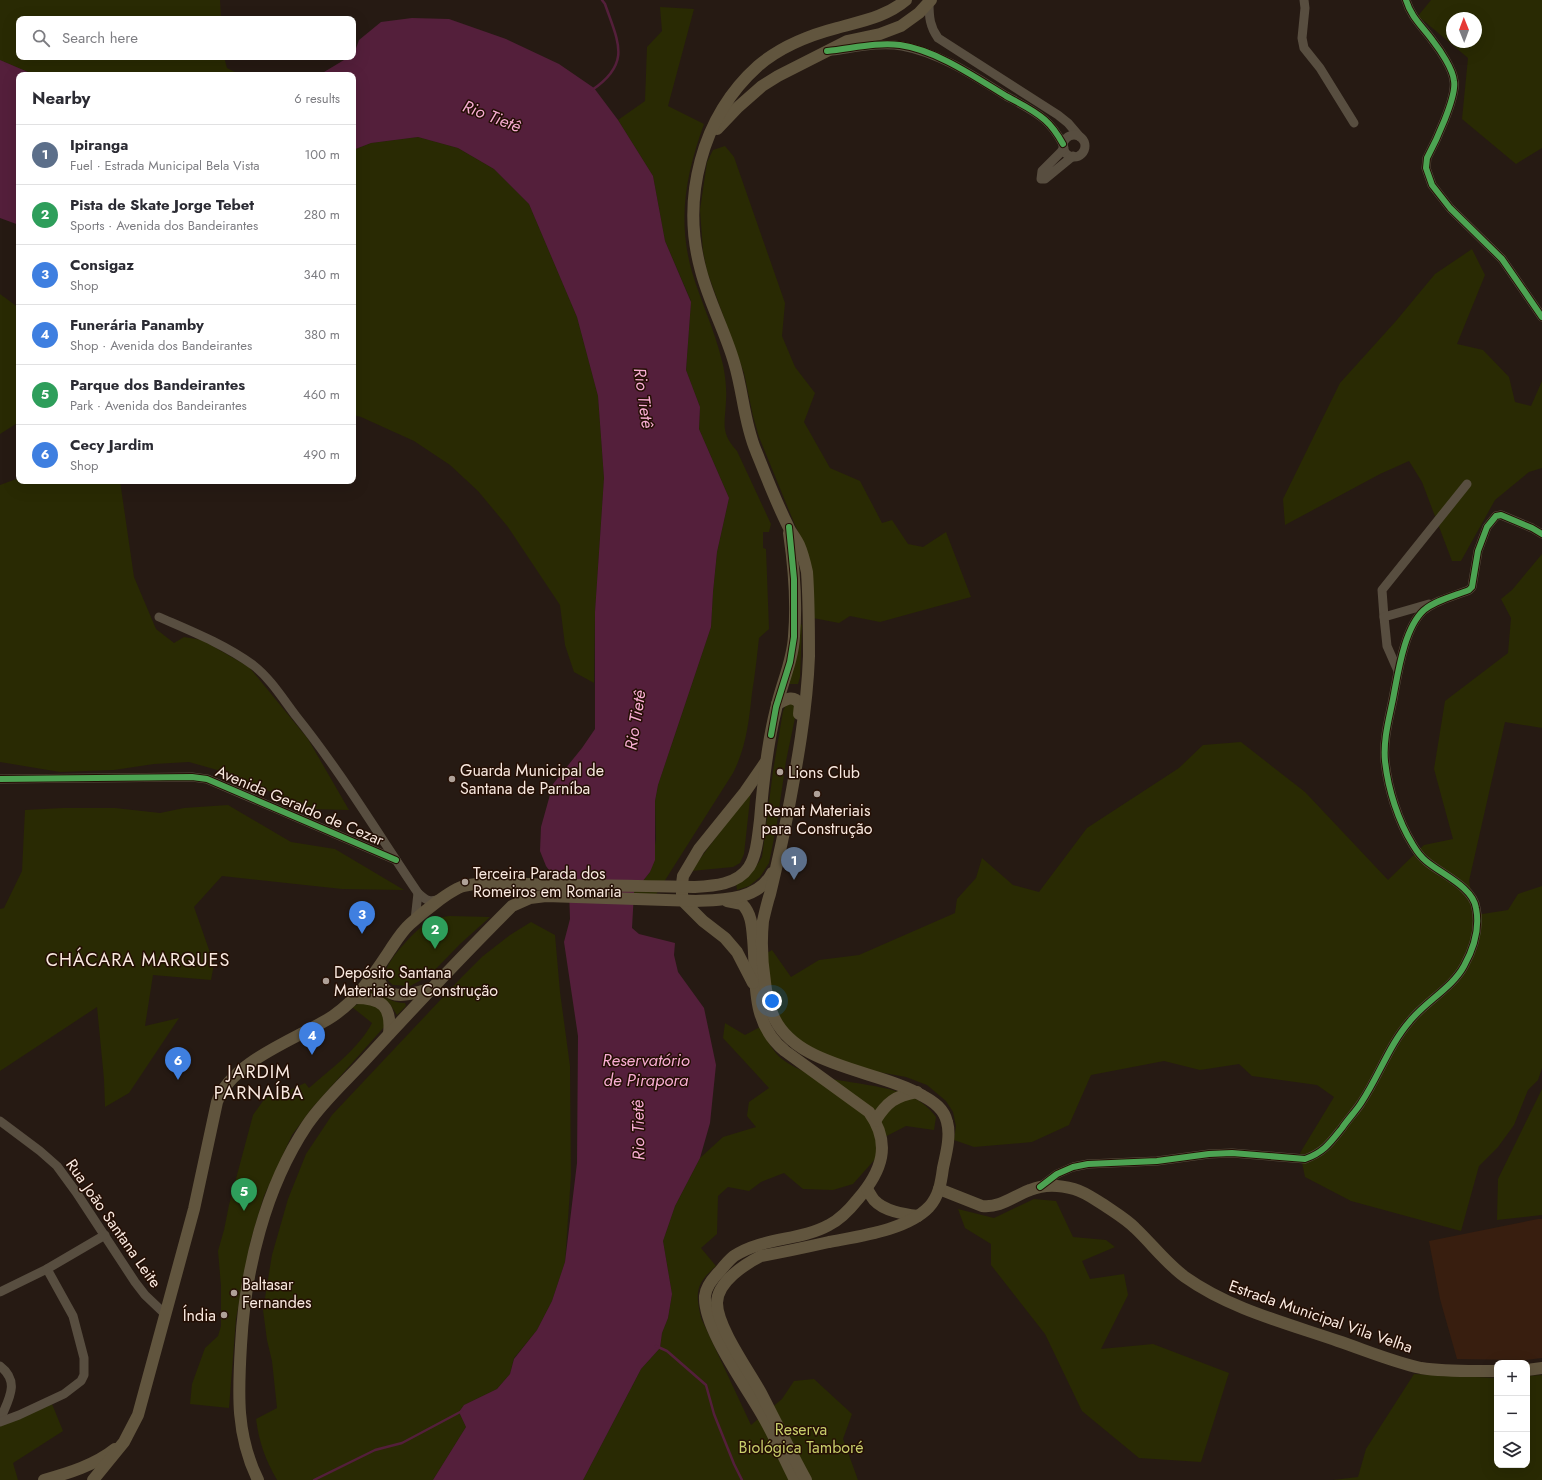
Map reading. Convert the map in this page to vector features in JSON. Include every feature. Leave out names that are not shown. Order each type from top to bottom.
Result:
[{"type":"main road","points":[[806,1480],[760,1392],[724,1330],[716,1302],[719,1294],[732,1275],[750,1261],[761,1256],[871,1234],[918,1216],[930,1205],[939,1189],[947,1144],[948,1128],[947,1121],[942,1111],[934,1103],[917,1092],[897,1083],[820,1059],[798,1046],[779,1026],[769,1003],[762,953],[763,921],[777,863],[798,759],[809,656],[808,589],[804,559],[799,544],[788,527],[750,436],[734,362],[701,273],[695,248],[693,225],[694,198],[698,172],[706,142],[719,115],[747,77],[769,58],[780,51],[811,37],[884,14],[906,0]]},
{"type":"main road","points":[[706,142],[737,108],[762,86],[778,76],[847,41],[880,34],[901,26],[909,21],[930,2]]},
{"type":"main road","points":[[258,1480],[250,1464],[243,1440],[239,1416],[242,1319],[257,1238],[281,1174],[293,1148],[316,1113],[430,989],[512,906],[547,890],[694,887],[719,885],[736,878],[748,867],[753,856],[758,834],[766,760],[777,704],[790,662],[794,638],[794,579],[788,527]]},
{"type":"main road","points":[[777,704],[784,699],[793,698],[800,704],[796,753],[798,759]]},
{"type":"main road","points":[[756,987],[737,952],[725,938],[703,921],[685,903],[682,895],[682,884],[683,876],[699,849],[745,792],[766,760]]},
{"type":"main road","points":[[93,1480],[124,1442],[138,1415],[194,1209],[214,1112],[220,1093],[235,1075],[293,1037],[324,1022],[355,998],[376,971],[403,931],[440,900],[463,886],[485,884],[696,901],[714,900],[747,895],[758,890],[770,877],[777,863]]},
{"type":"main road","points":[[714,900],[738,903],[747,908],[752,924],[758,1008],[770,1036],[775,1043],[869,1112],[876,1121],[882,1140],[881,1162],[874,1179],[848,1211],[829,1225],[807,1234],[759,1245],[734,1256],[714,1277],[706,1288],[706,1309],[712,1327],[765,1420],[795,1480]]},
{"type":"main road","points":[[376,971],[378,982],[387,992],[393,995],[408,995],[430,989]]},
{"type":"main road","points":[[355,998],[371,999],[382,1004],[389,1014],[389,1034]]},
{"type":"main road","points":[[876,1121],[882,1109],[894,1099],[904,1094],[917,1092]]},
{"type":"main road","name":"Estrada Municipal Vila Velha","points":[[939,1189],[982,1206],[1002,1204],[1030,1190],[1040,1187],[1061,1186],[1076,1190],[1092,1197],[1134,1226],[1168,1263],[1184,1277],[1222,1300],[1255,1313],[1422,1368],[1438,1370],[1494,1370]]},
{"type":"main road","points":[[867,1188],[873,1199],[880,1205],[894,1211],[918,1216]]},
{"type":"main road","points":[[1530,1370],[1542,1368]]},
{"type":"main road","points":[[44,1480],[96,1461],[106,1456],[124,1442]]},
{"type":"street","points":[[1304,0],[1305,8],[1302,38],[1304,48],[1320,68],[1354,123]]},
{"type":"street","points":[[1406,0],[1410,12],[1434,42],[1451,71],[1454,81],[1454,93],[1427,158],[1426,168],[1432,185],[1450,208],[1502,259],[1542,317]]},
{"type":"street","points":[[930,2],[929,19],[931,27],[938,38],[1058,115],[1074,130],[1080,137],[1084,142],[1084,149],[1080,154],[1073,156],[1046,179],[1041,179],[1040,173],[1060,153],[1068,137],[1074,135],[1080,137]]},
{"type":"street","points":[[827,51],[887,44],[914,48],[936,56],[1035,113],[1052,127],[1067,154],[1073,156]]},
{"type":"street","points":[[1398,671],[1387,646],[1382,590],[1467,484]]},
{"type":"street","points":[[1384,617],[1438,602],[1469,590],[1472,587],[1478,551],[1487,527],[1496,516],[1501,516],[1532,528],[1542,534]]},
{"type":"street","points":[[1040,1187],[1057,1174],[1073,1167],[1088,1164],[1157,1161],[1209,1154],[1232,1153],[1305,1159],[1316,1155],[1326,1148],[1361,1103],[1396,1039],[1409,1021],[1423,1006],[1458,976],[1472,948],[1477,922],[1475,902],[1458,884],[1425,861],[1412,844],[1390,790],[1385,761],[1385,744],[1398,671],[1407,639],[1416,619],[1424,611],[1438,602]]},
{"type":"street","points":[[159,617],[225,648],[254,666],[266,677],[319,745],[418,893],[429,901],[433,902],[440,900]]},
{"type":"street","name":"Avenida Geraldo de Cezar","points":[[0,779],[192,777],[207,779],[396,860]]},
{"type":"street","points":[[415,920],[418,893]]},
{"type":"street","name":"Rua João Santana Leite","points":[[0,1121],[40,1151],[56,1166],[76,1192],[135,1282],[145,1295],[165,1314]]},
{"type":"street","points":[[0,1292],[47,1269],[105,1235]]},
{"type":"street","points":[[0,1421],[19,1415],[64,1394],[81,1381],[84,1375],[84,1358],[73,1316],[47,1269]]},
{"type":"street","points":[[0,1366],[11,1378],[12,1386],[11,1393],[0,1421]]},
{"type":"shaded area","points":[[1542,1219],[1542,1358],[1526,1360],[1457,1359],[1440,1299],[1429,1241]]},
{"type":"green space","points":[[0,0],[220,0],[221,16],[16,16],[16,60],[225,60],[227,68],[235,72],[28,72],[0,60]]},
{"type":"green space","points":[[1431,0],[1542,0],[1542,148],[1516,164],[1462,119],[1468,58],[1456,48],[1482,48],[1482,12],[1446,12],[1446,40],[1418,16]]},
{"type":"green space","points":[[660,7],[694,9],[668,106],[704,124],[688,179],[684,215],[687,252],[692,272],[716,339],[723,365],[726,381],[726,433],[737,451],[771,524],[769,532],[763,532],[763,548],[766,549],[769,629],[759,638],[750,714],[744,744],[733,773],[650,904],[633,904],[634,892],[650,872],[656,839],[655,801],[658,785],[711,627],[717,552],[729,498],[699,429],[700,407],[686,370],[691,301],[665,241],[653,176],[618,120],[645,101],[647,47],[662,31]]},
{"type":"green space","points":[[418,137],[458,148],[494,169],[529,204],[577,317],[598,396],[604,478],[595,612],[594,683],[574,672],[565,645],[560,605],[508,527],[478,491],[450,465],[414,441],[356,416],[356,149],[371,143]]},
{"type":"green space","points":[[725,146],[734,157],[785,303],[782,336],[795,367],[815,393],[804,422],[830,468],[860,481],[882,523],[892,520],[908,544],[923,547],[946,532],[971,597],[880,622],[850,616],[839,623],[813,618],[803,542],[759,437],[744,373],[707,271],[703,251],[700,210],[707,162],[713,150]]},
{"type":"green space","points":[[1472,249],[1485,275],[1457,344],[1483,350],[1509,377],[1515,402],[1531,406],[1542,381],[1542,468],[1529,472],[1495,500],[1461,561],[1452,561],[1422,482],[1409,461],[1380,474],[1285,525],[1283,499],[1340,383],[1396,321],[1435,274]]},
{"type":"green space","points":[[0,294],[16,306],[16,424],[0,434]]},
{"type":"green space","points":[[16,479],[16,484],[120,484],[134,577],[156,629],[174,643],[184,637],[202,640],[249,667],[308,739],[349,810],[309,809],[228,773],[189,762],[154,764],[114,770],[60,772],[0,762],[0,485]]},
{"type":"green space","points":[[1542,554],[1542,728],[1505,722],[1469,881],[1476,915],[1508,910],[1518,894],[1542,886],[1542,1068],[1538,1080],[1528,1090],[1514,1125],[1498,1147],[1479,1166],[1461,1231],[1351,1201],[1305,1177],[1300,1153],[1334,1097],[1317,1085],[1252,1076],[1239,1064],[1200,1070],[1164,1061],[1091,1075],[1069,1125],[1032,1142],[974,1147],[954,1140],[956,1126],[953,1112],[946,1101],[927,1085],[906,1077],[824,1062],[782,1038],[763,955],[772,950],[791,977],[819,960],[859,955],[955,913],[957,899],[976,878],[982,858],[1013,885],[1039,892],[1087,828],[1179,768],[1203,745],[1241,742],[1305,792],[1388,880],[1424,845],[1453,839],[1434,769],[1445,701],[1508,653],[1511,618],[1501,599],[1512,590]]},
{"type":"green space","points":[[799,623],[802,625],[800,677],[798,684],[790,684],[788,682]]},
{"type":"green space","points":[[791,703],[795,708],[795,718],[786,761],[777,823],[769,863],[760,877],[749,886],[737,890],[736,883],[745,878],[757,866],[762,857],[773,771],[783,711],[786,705]]},
{"type":"green space","points":[[751,790],[744,854],[740,863],[733,867],[691,871]]},
{"type":"green space","points":[[228,805],[291,842],[335,849],[404,890],[342,889],[222,876],[194,907],[214,964],[211,980],[153,975],[145,1026],[179,1018],[129,1093],[105,1107],[104,1079],[97,1007],[0,1071],[0,909],[4,908],[22,871],[25,810],[115,808],[160,813],[184,808]]},
{"type":"green space","points":[[450,916],[490,917],[460,944],[429,976],[410,986],[393,985],[388,980],[386,972],[397,952],[429,921]]},
{"type":"green space","points":[[531,922],[555,935],[560,992],[570,1066],[571,1176],[565,1262],[552,1301],[537,1330],[514,1358],[510,1374],[497,1389],[464,1405],[459,1412],[466,1427],[433,1480],[277,1480],[263,1450],[256,1419],[277,1408],[272,1361],[267,1340],[263,1310],[272,1255],[288,1199],[306,1154],[332,1115],[461,978],[483,956],[510,935]]},
{"type":"green space","points":[[374,985],[383,996],[400,1003],[405,1003],[406,1006],[397,1015],[390,1004],[380,996],[367,993]]},
{"type":"green space","points":[[360,1003],[374,1005],[383,1011],[385,1026],[312,1108],[292,1135],[264,1196],[250,1243],[236,1319],[229,1408],[190,1404],[192,1384],[205,1348],[218,1336],[221,1326],[221,1286],[218,1251],[253,1115],[268,1096],[277,1096],[305,1083],[309,1088],[352,1050],[372,1023],[352,1007]]},
{"type":"green space","name":"Reserva Biológica Tamboré","points":[[725,1023],[745,1035],[760,1027],[778,1056],[800,1069],[820,1076],[885,1088],[905,1094],[923,1103],[936,1117],[934,1130],[906,1126],[879,1140],[877,1157],[853,1184],[833,1190],[803,1189],[784,1173],[761,1182],[749,1191],[728,1187],[718,1196],[717,1234],[701,1248],[716,1266],[704,1278],[699,1289],[698,1301],[701,1318],[751,1425],[782,1399],[794,1381],[814,1379],[852,1414],[843,1439],[858,1480],[583,1480],[641,1369],[660,1348],[662,1333],[668,1318],[672,1294],[663,1241],[675,1206],[700,1158],[723,1137],[756,1127],[747,1116],[749,1102],[769,1088],[723,1038]]},
{"type":"green space","points":[[1542,1089],[1542,1215],[1497,1220],[1498,1179]]},
{"type":"green space","points":[[1034,1199],[1056,1201],[1073,1237],[1106,1240],[1115,1247],[1082,1261],[1090,1279],[1124,1274],[1128,1295],[1101,1349],[1153,1344],[1229,1373],[1201,1462],[1139,1458],[1082,1411],[1045,1334],[991,1265],[991,1244],[965,1228],[958,1209],[994,1218]]},
{"type":"green space","points":[[1414,1374],[1494,1378],[1494,1468],[1530,1468],[1530,1376],[1542,1375],[1542,1480],[1333,1480],[1358,1477],[1366,1449]]},
{"type":"green space","points":[[52,1404],[63,1431],[13,1463],[18,1480],[0,1480],[0,1426]]},
{"type":"water","name":"Reservatório de Pirapora","points":[[412,18],[449,19],[506,39],[559,64],[594,88],[618,120],[653,176],[665,241],[691,302],[686,370],[700,407],[699,429],[729,498],[717,552],[711,627],[658,785],[655,801],[655,860],[650,872],[634,892],[632,928],[639,934],[675,943],[674,955],[678,972],[704,1008],[716,1065],[710,1123],[700,1158],[675,1206],[663,1241],[672,1294],[668,1318],[662,1333],[660,1348],[641,1369],[583,1480],[433,1480],[466,1427],[459,1412],[464,1405],[497,1389],[510,1374],[514,1359],[537,1330],[552,1301],[565,1262],[577,1163],[578,1036],[564,942],[570,919],[569,889],[558,883],[546,866],[540,851],[541,827],[553,784],[595,729],[595,612],[604,478],[598,396],[577,317],[529,204],[494,169],[458,148],[418,137],[371,143],[356,149],[356,72],[324,72],[344,60],[356,60],[356,48],[359,40],[381,22]]},
{"type":"water","points":[[0,60],[28,72],[16,72],[16,224],[0,218]]},
{"type":"waterway","points":[[592,90],[605,80],[613,71],[617,61],[617,41],[605,4],[602,0]]},
{"type":"waterway","points":[[656,1346],[667,1351],[706,1385],[714,1414],[742,1480]]},
{"type":"waterway","points":[[314,1480],[375,1450],[402,1443],[462,1411]]},
{"type":"cycle path","points":[[1406,0],[1414,16],[1446,60],[1454,81],[1454,88],[1449,108],[1427,158],[1426,168],[1432,185],[1450,208],[1502,259],[1542,317]]},
{"type":"cycle path","points":[[827,51],[891,44],[927,52],[955,65],[1036,113],[1050,125],[1063,144]]},
{"type":"cycle path","points":[[1040,1187],[1057,1174],[1073,1167],[1088,1164],[1157,1161],[1209,1154],[1232,1153],[1305,1159],[1317,1153],[1326,1146],[1357,1109],[1403,1030],[1416,1014],[1446,988],[1459,974],[1471,952],[1477,930],[1477,915],[1474,900],[1463,887],[1422,858],[1408,836],[1394,804],[1385,761],[1386,737],[1400,664],[1407,639],[1411,628],[1424,610],[1445,598],[1469,590],[1472,587],[1478,551],[1487,527],[1496,516],[1501,515],[1532,528],[1542,534]]},
{"type":"cycle path","points":[[771,735],[776,707],[790,662],[794,637],[794,579],[789,527]]},
{"type":"cycle path","points":[[0,779],[192,777],[207,779],[396,860]]},
{"type":"place","name":"Lions Club","points":[[780,772]]},
{"type":"place","name":"Guarda Municipal de Santana de Parníba","points":[[452,779]]},
{"type":"place","name":"Remat Materiais para Construção","points":[[817,794]]},
{"type":"place","name":"Ipiranga","points":[[794,880]]},
{"type":"place","name":"Terceira Parada dos Romeiros em Romaria","points":[[465,882]]},
{"type":"place","name":"Consigaz","points":[[362,934]]},
{"type":"place","name":"Pista de Skate Jorge Tebet","points":[[435,949]]},
{"type":"place","name":"Depósito Santana Materiais de Construção","points":[[326,981]]},
{"type":"place","name":"Funerária Panamby","points":[[312,1055]]},
{"type":"place","name":"Cecy Jardim","points":[[178,1080]]},
{"type":"place","name":"Parque dos Bandeirantes","points":[[244,1211]]},
{"type":"place","name":"Baltasar Fernandes","points":[[234,1293]]},
{"type":"place","name":"Índia","points":[[224,1315]]},
{"type":"district","name":"CHÁCARA MARQUES","points":[[138,960]]},
{"type":"district","name":"JARDIM PARNAÍBA","points":[[259,1082]]},
{"type":"water label","name":"Rio Tietê","points":[[492,116]]},
{"type":"water label","name":"Rio Tietê","points":[[644,398]]},
{"type":"water label","name":"Rio Tietê","points":[[635,720]]},
{"type":"water label","name":"Rio Tietê","points":[[638,1130]]}]
